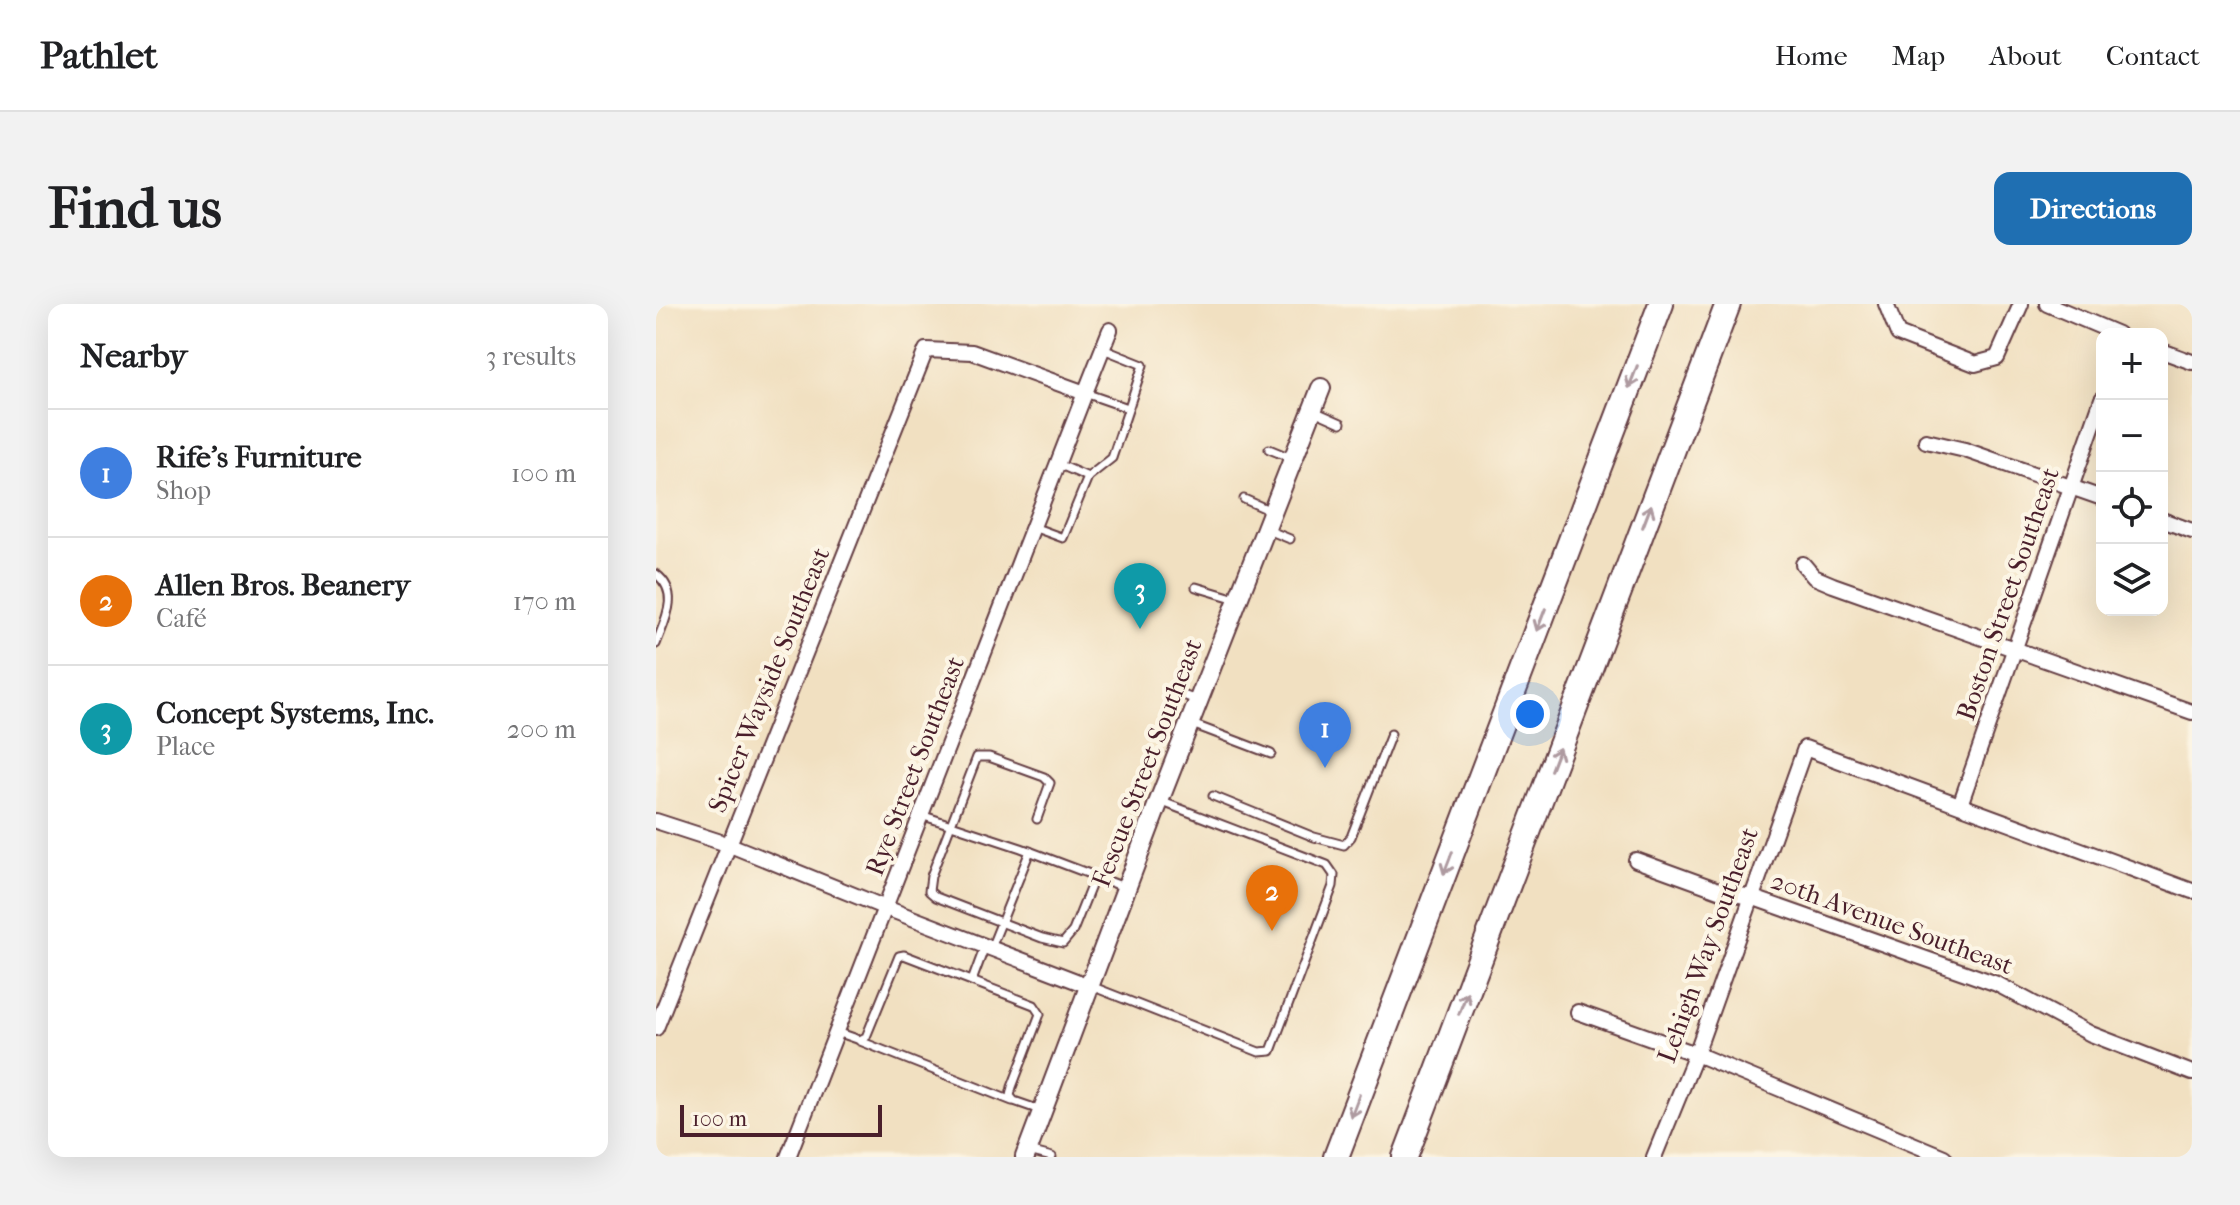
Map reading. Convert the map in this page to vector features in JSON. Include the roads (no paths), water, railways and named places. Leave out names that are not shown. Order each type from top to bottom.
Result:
[{"type":"highway","points":[[1336,1157],[1661,304]]},
{"type":"highway","points":[[1405,1157],[1728,304]]},
{"type":"street","points":[[1886,304],[1898,334],[1975,364],[1997,358],[2021,304]]},
{"type":"street","points":[[2047,304],[2104,328]]},
{"type":"street","name":"Rye Street Southeast","points":[[788,1157],[1110,330]]},
{"type":"street","name":"Spicer Wayside Southeast","points":[[656,1028],[926,350],[972,352],[1085,393]]},
{"type":"street","points":[[2168,353],[2192,362]]},
{"type":"street","name":"Fescue Street Southeast","points":[[1026,1154],[1159,801],[1321,388]]},
{"type":"street","name":"Boston Street Southeast","points":[[1960,805],[2102,400]]},
{"type":"street","points":[[1926,441],[1965,450],[2096,496]]},
{"type":"street","points":[[2168,522],[2192,531]]},
{"type":"street","points":[[1803,564],[1814,577],[1833,585],[2192,712]]},
{"type":"street","name":"Lehigh Way Southeast","points":[[1654,1157],[1696,1054],[1805,748],[1960,805]]},
{"type":"street","points":[[1960,805],[2192,891]]},
{"type":"street","points":[[656,821],[730,845],[1089,986]]},
{"type":"street","name":"20th Avenue Southeast","points":[[1636,860],[1997,984],[2091,1034],[2192,1073]]},
{"type":"street","points":[[1578,1012],[1696,1054],[1944,1157]]},
{"type":"lane","points":[[1033,527],[1063,538],[1088,477],[1112,458],[1143,365],[1103,349]]},
{"type":"lane","points":[[1085,393],[1128,408]]},
{"type":"lane","points":[[1312,410],[1341,423]]},
{"type":"lane","points":[[1269,449],[1293,459]]},
{"type":"lane","points":[[1058,464],[1088,477]]},
{"type":"lane","points":[[1244,499],[1273,512]]},
{"type":"lane","points":[[1266,530],[1290,539]]},
{"type":"lane","points":[[656,574],[664,580],[670,607],[656,644]]},
{"type":"lane","points":[[1196,587],[1238,600]]},
{"type":"lane","points":[[1173,691],[1198,701]]},
{"type":"lane","points":[[1190,723],[1271,754]]},
{"type":"lane","points":[[1213,796],[1314,837],[1344,845],[1351,837],[1391,734]]},
{"type":"lane","points":[[1037,819],[1050,783],[1044,777],[989,757],[977,757],[931,876],[929,891],[936,897],[1063,943],[1073,931],[1095,876]]},
{"type":"lane","points":[[1089,986],[1259,1052],[1271,1051],[1279,1032],[1333,886],[1332,870],[1327,865],[1159,801]]},
{"type":"lane","points":[[921,815],[1030,851],[1126,888]]},
{"type":"lane","points":[[972,981],[1002,922],[1030,851]]},
{"type":"lane","points":[[860,1040],[866,1037],[899,956],[904,955],[1034,1005],[1040,1014],[1012,1087],[1010,1096],[1014,1101]]},
{"type":"lane","points":[[837,1032],[1042,1111]]},
{"type":"lane","points":[[1026,1154],[1052,1157]]},
{"type":"place","name":"Concept Systems, Inc.","points":[[1140,629]]},
{"type":"place","name":"Rife’s Furniture","points":[[1325,768]]},
{"type":"place","name":"Allen Bros. Beanery","points":[[1272,931]]}]
